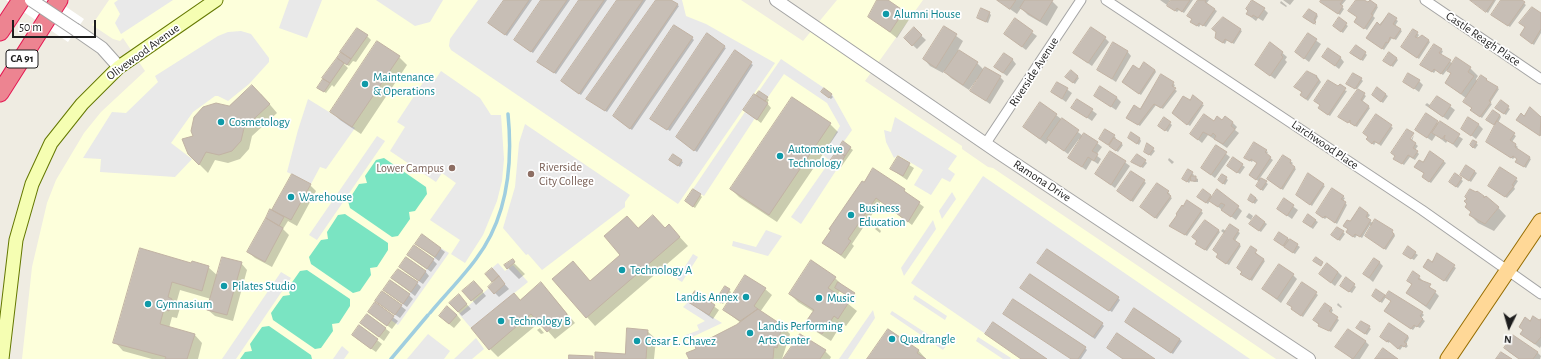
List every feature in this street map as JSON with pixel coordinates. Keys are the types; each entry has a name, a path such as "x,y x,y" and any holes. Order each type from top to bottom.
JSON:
{"highway":[{"path":"0,32 21,0"},
{"name":"CA 91","path":"0,93 59,0"}],"main road":[{"name":"Olivewood Avenue","path":"2,359 16,240 32,184 51,143 82,104 119,67 216,0"},
{"path":"1448,359 1541,221"}],"street":[{"path":"31,0 102,48 119,67"},
{"name":"Ramona Drive","path":"776,0 986,143 1309,359"},
{"name":"Riverside Avenue","path":"986,143 1081,0"},
{"name":"Larchwood Place","path":"1106,0 1422,210 1541,294"},
{"name":"Castle Reagh Place","path":"1425,0 1541,78"}],"shaded area":[{"name":"Riverside City College","path":"109,0 741,0 803,41 837,0 923,0 865,81 962,146 962,149 988,167 993,168 1276,359 22,359 32,267 47,203 56,180 84,133 101,112 145,71 123,38 120,41 113,39 92,25"},
{"path":"118,0 173,0 121,34 115,23 120,14 114,3"},
{"path":"289,0 322,0 307,38 279,28"},
{"path":"376,0 443,0 430,22 415,26"},
{"path":"478,0 682,0 686,16 706,24 775,63 678,204 451,50 449,46 450,39"},
{"path":"241,31 251,34 269,58 269,62 249,84 228,101 215,96 193,112 171,143 192,159 175,177 100,172 101,159 83,158 112,112 126,113 158,82 155,76 218,36 228,32"},
{"path":"781,59 824,88 821,92 829,98 832,94 852,130 831,160 839,166 801,224 791,217 830,161 823,155 840,126 827,103 784,74 768,97 759,91"},
{"path":"441,71 480,98 491,115 501,115 504,159 502,181 497,201 483,235 465,263 451,254 460,240 430,220 456,183 442,173 436,182 390,151 405,127 397,122 428,75 435,80"},
{"path":"308,99 355,128 326,169 320,167 311,184 287,172"},
{"path":"745,112 755,118 704,196 693,189"},
{"path":"895,117 957,156 948,169 955,174 950,182 942,178 931,195 914,185 923,170 898,155 894,158 886,142 884,130 891,132"},
{"path":"525,124 630,195 625,202 625,207 542,270 528,254 526,255 503,228 515,187 519,143"},
{"path":"377,136 385,141 317,240 309,235"},
{"path":"983,176 1250,359 1022,359 911,283"},
{"path":"952,192 956,199 942,219 939,211"},
{"path":"933,220 936,229 904,276 901,268"},
{"path":"766,230 782,236 768,256 732,246 733,241 756,247"},
{"path":"441,248 449,253 398,325 391,320"},
{"path":"693,254 698,257 682,282 677,279"},
{"path":"498,263 505,271 513,265 528,282 471,328 459,314 489,288 494,293 505,284 492,268"},
{"path":"281,272 291,278 236,359 222,359"},
{"path":"915,295 947,316 945,320 913,299"},
{"path":"688,302 722,323 688,339 686,335 699,330 697,325 705,321 683,307"},
{"path":"873,310 875,318 848,359 839,359"},
{"path":"892,311 946,346 943,350 890,314"},
{"path":"428,334 450,351 444,359 407,359"},
{"path":"978,337 1011,358 1003,359 976,341"},
{"path":"476,338 484,349 472,359 454,359"},
{"path":"342,346 349,352 344,359 333,359"}],"green space":[{"path":"384,158 426,187 427,194 415,211 409,212 410,219 398,236 392,237 350,208 348,201 359,184 367,183 365,176 376,160"},
{"path":"345,214 388,243 388,250 377,267 370,268 371,275 360,291 353,293 311,264 309,257 321,240 328,239 327,232 338,215"},
{"path":"307,270 350,299 350,306 339,323 332,324 333,331 321,348 315,349 273,320 271,313 283,296 290,295 288,288 300,271"},
{"path":"269,326 311,355 312,359 240,359 245,352 252,351 250,344 262,327"}],"pier":[{"path":"6,0 56,0 84,19 68,42"}],"building":[{"path":"504,0 529,0 505,35 488,23"},
{"path":"541,0 567,0 531,52 514,40"},
{"path":"579,0 604,0 554,73 537,62"},
{"path":"617,0 643,0 579,94 561,81"},
{"path":"656,0 671,0 678,4 605,111 586,99"},
{"name":"Alumni House","path":"877,0 888,0 904,11 890,32 868,17"},
{"path":"997,0 1016,0 1010,9"},
{"path":"1025,0 1053,0 1040,21 1020,8"},
{"path":"1171,0 1190,0 1182,12 1177,8 1175,11 1167,6"},
{"path":"1198,0 1206,0 1205,2 1215,9 1203,26 1199,23 1197,26 1190,22 1192,19 1187,16"},
{"path":"1252,0 1265,8 1258,18 1253,15 1252,17 1246,14 1248,11 1246,9"},
{"path":"1321,0 1343,0 1340,4 1343,6 1338,14 1320,2"},
{"path":"1356,0 1364,0 1368,2 1370,0 1377,5 1371,14 1373,15 1364,29 1354,22 1357,17 1348,11"},
{"path":"1470,0 1494,0 1486,12"},
{"path":"1501,0 1522,0 1525,2 1508,26 1491,15"},
{"path":"1532,7 1541,13 1541,29 1532,44 1520,35 1525,27 1519,23"},
{"path":"981,8 990,12 986,22 977,18"},
{"path":"1309,9 1317,14 1314,20 1316,22 1314,24 1303,17"},
{"path":"1389,13 1397,18 1393,24 1401,29 1394,39 1390,37 1388,43 1386,42 1382,49 1366,38 1377,22 1380,25"},
{"path":"1223,17 1241,29 1232,43 1225,39 1223,43 1215,38 1216,32 1212,29"},
{"path":"1339,17 1347,23 1341,32 1333,26"},
{"path":"1015,18 1033,31 1022,47 1004,34"},
{"path":"674,25 693,37 630,129 613,116"},
{"path":"944,26 957,34 936,68 923,59"},
{"path":"914,27 922,35 912,46 904,38"},
{"path":"1091,27 1106,37 1088,63 1073,53"},
{"path":"357,28 368,35 351,59 340,52"},
{"path":"1413,29 1418,32 1415,37 1418,38 1422,35 1429,40 1417,58 1401,47"},
{"path":"707,33 725,46 667,130 650,119"},
{"path":"1308,33 1317,39 1304,59 1295,52"},
{"name":"Maintenance & Operations","path":"377,41 400,56 352,127 330,112"},
{"path":"1113,42 1128,51 1112,79 1097,70"},
{"path":"1270,42 1283,52 1281,55 1283,57 1270,76 1255,65"},
{"path":"1434,44 1442,49 1439,53 1451,60 1441,74 1434,69 1432,72 1420,65"},
{"path":"1356,45 1366,52 1361,60 1350,53"},
{"path":"1328,48 1341,57 1335,66 1322,57"},
{"path":"735,50 752,62 694,151 676,137"},
{"path":"959,50 978,62 963,85 944,72"},
{"path":"341,52 351,59 347,65 337,58"},
{"path":"1389,52 1397,58 1391,66 1383,61"},
{"path":"1004,53 1013,59 1003,73 994,67"},
{"path":"1456,57 1471,67 1468,72 1474,76 1461,94 1445,83 1451,73 1447,71"},
{"path":"337,58 344,63 330,83 322,78"},
{"path":"1144,62 1155,70 1139,94 1122,82 1133,65 1139,69"},
{"path":"985,67 1001,76 986,101 970,91"},
{"path":"1071,70 1078,76 1073,83 1065,77"},
{"path":"1307,71 1317,76 1316,77 1319,80 1306,99 1300,95 1302,92 1294,87"},
{"path":"1353,73 1362,78 1355,89 1346,84"},
{"path":"1408,73 1420,80 1414,89 1403,82"},
{"path":"1161,74 1174,82 1172,86 1176,88 1161,108 1154,104 1138,125 1126,118 1134,105 1140,109"},
{"path":"1481,75 1487,79 1486,80 1498,87 1489,101 1491,102 1480,117 1470,110 1472,108 1463,102"},
{"path":"323,79 330,83 324,92 317,88"},
{"path":"1328,80 1338,86 1340,84 1346,88 1328,115 1318,108 1320,105 1314,101"},
{"path":"1057,82 1068,88 1062,99 1051,92"},
{"name":"Cosmetology","path":"252,85 270,104 244,128 241,141 232,151 219,155 206,152 199,165 188,154 182,139 193,136 191,131 194,117 203,107 216,103 229,106"},
{"path":"1100,86 1117,97 1111,107 1094,96"},
{"path":"1377,87 1386,94 1381,102 1372,95"},
{"path":"824,88 832,94 829,98 821,92"},
{"path":"1358,89 1365,93 1361,100 1369,106 1355,126 1350,123 1350,120 1348,123 1338,117"},
{"path":"759,91 768,97 765,101 756,95"},
{"path":"754,94 768,103 757,120 743,110"},
{"path":"1193,95 1203,103 1187,125 1172,113 1183,96 1190,100"},
{"path":"1437,96 1451,105 1443,117 1429,107"},
{"name":"Automotive Technology","path":"792,97 831,123 769,215 730,189"},
{"path":"1077,99 1093,109 1087,118 1071,108"},
{"path":"1501,100 1509,106 1504,114 1495,108"},
{"path":"1040,102 1057,114 1040,139 1023,127"},
{"path":"1530,107 1541,117 1540,136 1516,120 1521,113 1524,116"},
{"path":"1493,110 1500,115 1494,125 1486,120"},
{"path":"1426,113 1438,121 1427,138 1415,130"},
{"path":"1204,114 1214,121 1217,116 1222,120 1225,116 1233,122 1231,126 1235,129 1223,144 1214,139 1216,136 1213,133 1211,136 1203,132 1198,140 1190,134"},
{"path":"1376,114 1392,125 1379,144 1374,141 1372,144 1366,139 1368,137 1363,133"},
{"path":"1164,117 1171,122 1165,131 1158,126"},
{"path":"1468,117 1479,124 1471,136 1461,129"},
{"path":"1062,118 1079,130 1064,151 1047,139"},
{"path":"1440,121 1460,134 1453,144 1444,139 1445,135 1442,139 1432,133"},
{"path":"1497,121 1515,133 1510,140 1516,144 1515,147 1530,157 1524,167 1515,162 1517,159 1513,156 1511,158 1486,142"},
{"path":"1105,129 1115,135 1108,145 1099,139"},
{"path":"1407,129 1414,133 1410,139 1416,143 1413,148 1418,151 1413,158 1408,155 1402,164 1393,159 1395,156 1391,153"},
{"path":"1131,132 1140,138 1137,144 1128,138"},
{"path":"1084,133 1098,142 1092,151 1098,154 1094,161 1088,157 1082,167 1068,158"},
{"path":"1114,138 1122,143 1116,151 1109,146"},
{"path":"1473,140 1477,142 1473,148 1470,145"},
{"path":"843,141 851,147 845,156 837,151"},
{"path":"1254,142 1267,150 1265,152 1271,157 1256,180 1249,175 1257,163 1251,159 1250,161 1244,158"},
{"path":"1147,143 1154,148 1149,155 1144,152"},
{"path":"1216,145 1227,152 1211,175 1201,168"},
{"path":"837,151 845,156 839,166 830,161"},
{"path":"1110,151 1126,161 1111,185 1095,174"},
{"path":"1430,151 1444,161 1429,182 1422,177 1424,173 1414,167 1419,160 1423,162"},
{"path":"673,154 682,160 678,166 669,160"},
{"path":"1137,154 1146,160 1141,167 1131,162"},
{"path":"1283,155 1291,160 1290,163 1295,167 1281,189 1267,179"},
{"path":"898,156 910,163 903,176 890,169"},
{"path":"1233,157 1243,164 1237,173 1227,166"},
{"path":"1466,165 1475,171 1469,181 1460,175"},
{"path":"1500,167 1517,178 1512,185 1514,186 1505,197 1488,186"},
{"name":"Business Education","path":"873,168 905,189 904,191 920,202 908,222 876,198 848,239 851,241 841,255 822,243 831,230 829,229 862,181 864,182"},
{"path":"1188,169 1193,172 1187,182 1182,179"},
{"path":"1131,171 1145,180 1131,201 1117,191"},
{"path":"1308,173 1324,184 1310,205 1296,195"},
{"path":"1455,173 1462,178 1456,187 1449,182"},
{"name":"Warehouse","path":"292,174 311,184 291,220 272,210"},
{"path":"1222,174 1227,177 1223,184 1218,180"},
{"path":"1191,176 1196,176 1196,181 1191,181"},
{"path":"1261,178 1267,181 1261,190 1256,186"},
{"path":"1157,183 1169,191 1167,193 1171,196 1155,218 1140,207"},
{"path":"1332,188 1344,196 1341,199 1346,202 1335,223 1325,216 1323,218 1316,213"},
{"path":"693,189 701,194 693,207 685,201"},
{"path":"1203,189 1211,195 1206,203 1197,197"},
{"path":"1217,189 1239,206 1231,217 1221,210 1225,205 1221,203 1218,207 1209,201"},
{"path":"1470,189 1476,192 1477,191 1484,196 1484,198 1486,196 1499,207 1485,224 1469,215 1471,212 1465,207 1467,204 1464,201 1467,199 1465,197"},
{"path":"1251,194 1256,198 1253,203 1248,200"},
{"path":"1284,198 1294,205 1287,216 1277,209"},
{"path":"1187,200 1202,210 1185,235 1169,226 1182,205 1183,206"},
{"path":"1360,207 1368,213 1366,217 1371,220 1360,237 1355,234 1353,237 1346,232 1348,229 1343,226 1347,220 1350,221"},
{"path":"270,209 284,217 279,226 266,218"},
{"path":"1308,214 1316,220 1311,227 1303,222"},
{"name":"Technology A","path":"653,215 665,228 669,224 680,237 586,318 552,279 573,261 590,281 620,255 604,236 627,216 638,228"},
{"path":"1256,215 1265,222 1259,231 1249,224"},
{"name":"Warehouse","path":"266,218 283,228 265,262 247,252"},
{"path":"1375,219 1393,230 1392,232 1394,234 1384,249 1365,236"},
{"path":"1205,220 1219,230 1205,250 1195,244 1197,241 1192,237"},
{"path":"1230,224 1239,230 1233,239 1240,244 1226,264 1216,257 1218,254 1213,250"},
{"path":"1337,227 1344,231 1338,240 1331,235"},
{"path":"1279,232 1288,238 1283,246 1274,240"},
{"path":"422,234 441,248 435,257 415,244"},
{"path":"1290,239 1298,244 1293,253 1284,247"},
{"path":"414,245 434,259 427,269 407,255"},
{"path":"1251,246 1257,250 1255,253 1264,259 1250,280 1240,274 1242,272 1237,268"},
{"path":"1408,246 1416,252 1411,259 1403,254"},
{"name":"Gymnasium","path":"140,248 191,263 192,261 209,266 202,291 172,282 168,297 172,299 169,311 164,309 160,324 195,334 187,359 165,359 166,357 113,343"},
{"path":"1047,249 1119,297 1109,311 1037,263"},
{"path":"1437,253 1455,265 1444,281 1423,267 1428,259 1432,262"},
{"name":"Pilates Studio","path":"222,257 242,262 227,315 207,310"},
{"path":"406,257 426,271 419,281 399,267"},
{"path":"1316,257 1323,262 1321,266 1313,261"},
{"path":"1374,258 1380,262 1369,278 1363,274"},
{"path":"513,259 515,262 507,269 504,265"},
{"name":"Music","path":"811,260 836,277 828,288 849,302 838,319 834,316 822,334 805,323 814,310 789,294"},
{"path":"1327,263 1338,272 1331,283 1319,274"},
{"path":"1279,264 1294,274 1277,299 1262,289"},
{"path":"492,268 499,276 492,282 485,274"},
{"path":"398,269 418,282 411,292 391,278"},
{"path":"1413,271 1420,276 1418,279 1431,284 1429,287 1436,291 1426,306 1406,293 1412,284 1407,281"},
{"path":"1030,274 1103,323 1093,337 1020,288"},
{"name":"Landis Annex","path":"745,275 766,288 754,306 758,309 740,321 723,310"},
{"path":"499,276 505,284 494,294 488,287"},
{"path":"1346,277 1355,284 1349,292 1340,286"},
{"path":"390,280 410,294 403,304 383,290"},
{"path":"474,281 483,291 471,301 462,291"},
{"name":"Technology B","path":"541,282 567,314 547,332 531,314 489,350 471,328 514,293 520,300"},
{"path":"838,282 855,293 851,298 835,288"},
{"path":"1302,282 1317,292 1301,316 1287,304"},
{"path":"725,286 730,289 721,303 716,300"},
{"path":"1376,289 1385,295 1380,302 1372,296"},
{"path":"382,291 402,305 395,315 375,301"},
{"path":"695,291 715,305 709,315 688,302"},
{"path":"1389,291 1423,312 1420,316 1423,319 1417,327 1414,325 1411,329 1384,311 1391,301 1385,297"},
{"path":"459,294 467,304 458,312 449,303"},
{"path":"1013,299 1086,347 1078,359 1071,359 1003,314"},
{"path":"375,302 394,316 387,326 368,312"},
{"path":"1325,303 1332,308 1329,311 1338,317 1329,331 1318,326 1319,324 1313,320"},
{"path":"447,306 457,315 449,324 439,316"},
{"path":"1134,308 1180,339 1171,353 1125,322"},
{"name":"Landis Performing Arts Center","path":"758,309 782,325 777,348 774,347 773,359 689,359 686,353 696,349 695,346 736,325"},
{"path":"367,314 386,328 379,337 360,323"},
{"path":"1533,316 1539,320 1541,319 1541,337 1535,344 1520,334 1523,330 1519,327 1525,317 1530,321"},
{"path":"1361,321 1370,326 1365,334 1356,328"},
{"path":"993,322 1047,359 1021,359 985,334"},
{"path":"1389,323 1408,336 1404,342 1407,344 1404,347 1401,345 1398,349 1388,340 1387,342 1380,337"},
{"path":"359,325 378,339 371,349 352,335"},
{"name":"Cesar E. Chavez","path":"627,328 648,330 646,359 595,359 595,352 625,354"},
{"name":"Quadrangle","path":"888,329 919,350 917,353 926,359 867,359"},
{"path":"1348,329 1366,341 1353,359 1335,347"},
{"path":"1117,333 1155,359 1123,359 1107,348"},
{"path":"800,334 826,350 820,359 783,359"},
{"path":"1513,335 1538,352 1533,359 1519,359 1504,348"},
{"path":"1383,348 1398,359 1375,359"},
{"path":"1501,352 1512,359 1496,359"},
{"path":"569,355 593,356 593,359 569,359"}],"waterway":[{"path":"430,313 476,259 487,243 495,226 502,208 509,171 510,152 508,114"},
{"path":"391,359 428,315"}],"place":[{"name":"Alumni House","path":"886,14"},
{"name":"Maintenance & Operations","path":"365,84"},
{"name":"Cosmetology","path":"221,122"},
{"name":"Automotive Technology","path":"780,156"},
{"name":"Lower Campus","path":"452,168"},
{"name":"Riverside City College","path":"531,174"},
{"name":"Warehouse","path":"291,197"},
{"name":"Business Education","path":"851,215"},
{"name":"Technology A","path":"622,270"},
{"name":"Pilates Studio","path":"224,286"},
{"name":"Landis Annex","path":"746,297"},
{"name":"Music","path":"819,298"},
{"name":"Gymnasium","path":"148,304"},
{"name":"Technology B","path":"501,321"},
{"name":"Landis Performing Arts Center","path":"750,333"},
{"name":"Quadrangle","path":"892,339"},
{"name":"Cesar E. Chavez","path":"637,341"}]}
